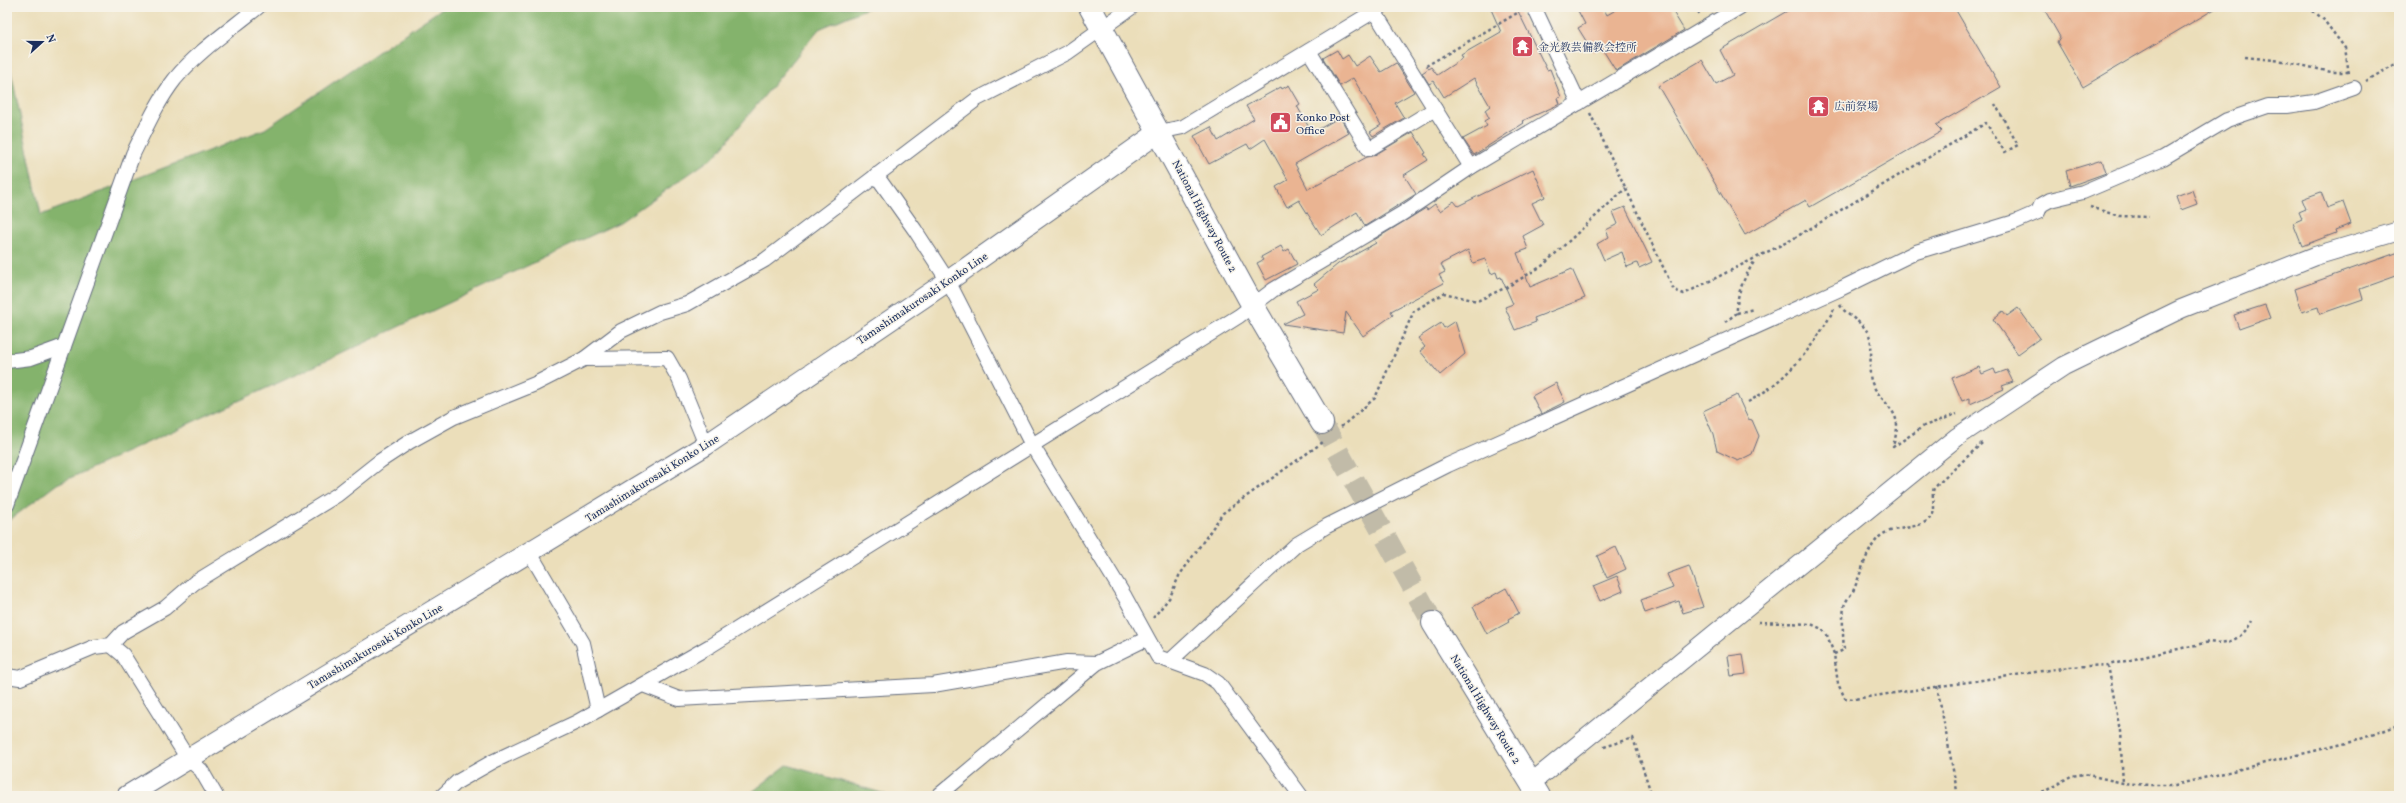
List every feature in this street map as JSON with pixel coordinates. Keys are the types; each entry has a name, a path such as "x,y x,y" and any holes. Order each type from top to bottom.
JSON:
{"highway":[{"name":"National Highway Route 2","path":"1090,7 1252,304 1330,430"},
{"name":"National Highway Route 2","path":"1433,623 1535,790"}],"main road":[{"name":"Tamashimakurosaki Konko Line","path":"127,796 706,445 948,281 1159,132"}],"street":[{"path":"7,505 133,154 156,107 175,79 208,47 258,7"},
{"path":"7,676 20,678 94,647 111,645 123,632 165,608 194,583 337,495 380,461 410,442 454,417 535,384 584,359 621,331 660,312 687,304 765,260 976,99 1067,53 1102,30 1132,7"},
{"path":"442,796 457,782 598,710 710,646 1239,316 1252,304 1403,213 1471,167 1740,7"},
{"path":"1159,132 1183,128 1378,9 1435,109 1471,167"},
{"path":"1528,9 1581,102"},
{"path":"1309,51 1369,149 1435,109"},
{"path":"1170,662 1297,544 1326,526 1448,466 1840,289 1916,252 2015,222 2038,212 2042,205 2050,200 2083,192 2156,161 2227,120 2268,106 2287,106 2314,102 2354,88"},
{"path":"876,175 915,230 948,281 1032,445 1124,597 1158,657 1205,674 1218,683 1301,796"},
{"path":"1535,790 1826,542 1958,437 2064,366 2181,309 2315,256 2399,231"},
{"path":"7,361 31,358 64,346"},
{"path":"584,359 667,358 679,379 706,445"},
{"path":"530,553 583,643 598,710"},
{"path":"938,796 1097,663 1144,634"},
{"path":"111,645 123,655 188,759 200,770 216,796"},
{"path":"643,685 679,699 933,685 1067,662 1097,663"}],"path":[{"path":"2308,7 2324,19 2345,48 2348,72 2354,88 2399,62"},
{"path":"1414,73 1528,9"},
{"path":"2245,58 2283,61 2331,72 2348,72"},
{"path":"1581,102 1626,188 1674,290 1684,294 1791,240 1986,123 2005,152 2018,145 1995,104"},
{"path":"1144,634 1170,597 1179,576 1223,513 1330,430 1375,398 1414,311 1444,293 1477,301 1507,287 1542,266 1626,188"},
{"path":"2088,206 2119,216 2149,217"},
{"path":"1724,324 1737,313 1736,302 1740,288 1756,259"},
{"path":"1748,402 1769,390 1803,357 1821,333 1838,301 1842,308 1862,324 1870,337 1872,357 1870,376 1880,397 1894,415 1897,426 1893,447 1924,426 1962,413"},
{"path":"1834,654 1844,650 1844,605 1855,588 1863,562 1883,533 1916,525 1932,515 1934,506 1931,495 1934,488 1984,441 1989,432 1986,418"},
{"path":"1752,626 1758,622 1766,621 1811,624 1822,628 1827,635 1834,654 1838,684 1845,698 1854,699 2069,667 2108,666 2209,642 2220,644 2232,641 2245,634 2252,621"},
{"path":"2108,666 2120,731 2123,783"},
{"path":"1937,686 1958,796"},
{"path":"2037,796 2071,776 2084,774 2123,783 2149,786 2175,785 2355,741 2399,725"},
{"path":"2396,726 2399,739"},
{"path":"1599,749 1633,738 1652,796"},
{"path":"2394,796 2399,777"}],"green space":[{"path":"444,7 870,7 819,29 715,156 620,222 339,355 57,484 7,522 7,53 41,215 265,129"},
{"path":"787,765 885,794 885,796 747,796"}],"building":[{"path":"1490,7 1516,7 1547,70 1550,69 1561,97 1558,98 1560,104 1522,121 1524,123 1474,155 1463,139 1487,126 1484,121 1489,118 1485,110 1490,106 1474,78 1444,97 1434,81 1429,84 1422,73 1431,67 1437,75 1463,58 1461,55 1501,32"},
{"path":"1576,7 1603,7 1607,15 1621,7 1670,7 1684,30 1616,71 1601,47 1593,52 1578,28 1585,24"},
{"name":"広前祭場","path":"1794,7 1954,7 2001,87 1936,125 1942,131 1810,207 1806,200 1745,235 1658,86 1702,60 1716,84 1733,75 1720,50"},
{"path":"2043,7 2218,7 2083,87 2057,42 2060,37"},
{"path":"1337,50 1342,59 1348,55 1355,66 1370,56 1381,72 1396,63 1414,92 1395,103 1404,118 1373,136 1370,132 1381,125 1353,78 1340,86 1323,58"},
{"path":"1289,85 1300,104 1297,106 1312,133 1340,117 1349,133 1295,164 1308,189 1367,157 1373,156 1413,132 1426,153 1424,154 1428,160 1404,175 1416,194 1365,226 1357,212 1321,235 1299,200 1287,207 1276,187 1288,180 1265,139 1250,149 1247,144 1209,164 1194,136 1211,127 1218,141 1254,119 1246,106 1281,87 1282,89"},
{"path":"2102,160 2106,173 2070,186 2066,171"},
{"path":"1533,169 1545,197 1532,203 1543,225 1523,236 1528,249 1517,253 1530,287 1572,269 1585,298 1534,318 1536,322 1515,330 1505,307 1513,304 1501,277 1498,278 1496,272 1491,274 1485,259 1473,263 1468,250 1441,264 1445,272 1439,275 1444,283 1391,311 1393,315 1363,336 1346,312 1343,333 1283,324 1303,314 1296,301 1319,289 1314,284 1338,264 1376,243 1374,240 1426,208 1427,210 1435,204 1440,211 1454,201 1458,206"},
{"path":"2192,190 2197,204 2181,210 2176,196"},
{"path":"2321,192 2327,208 2343,202 2351,224 2335,230 2336,233 2302,246 2293,223 2302,219 2299,212 2306,209 2302,199"},
{"path":"1625,207 1652,262 1639,268 1637,263 1627,267 1622,252 1604,260 1597,244 1609,237 1606,230 1618,224 1613,212"},
{"path":"1281,246 1284,252 1289,249 1297,264 1266,280 1257,263 1263,260 1261,257"},
{"path":"2399,252 2399,275 2360,289 2363,299 2320,314 2318,307 2302,312 2295,289"},
{"path":"2265,305 2270,318 2239,329 2234,315"},
{"path":"2018,308 2040,338 2018,354 1993,319 2003,311 2007,316"},
{"path":"1455,321 1465,354 1440,375 1420,351 1425,347 1418,338 1441,323 1444,328"},
{"path":"1979,367 1982,374 1994,369 1996,374 2007,370 2013,382 2002,386 2004,389 1970,404 1970,398 1962,401 1952,378"},
{"path":"1556,383 1565,402 1541,414 1532,396"},
{"path":"1737,395 1748,419 1752,420 1759,436 1752,454 1738,461 1717,451 1713,434 1703,411"},
{"path":"1616,547 1626,569 1607,578 1597,556"},
{"path":"1689,566 1703,607 1683,613 1679,601 1645,613 1641,600 1673,588 1667,574"},
{"path":"1617,576 1623,591 1600,601 1593,586"},
{"path":"1506,588 1519,613 1508,619 1509,622 1487,634 1473,607"},
{"path":"1743,654 1746,674 1731,676 1728,656"}],"tunnel":[{"path":"1322,423 1433,623"}],"place":[{"name":"金光教芸備教会控所","path":"1522,47"},
{"name":"広前祭場","path":"1819,106"},
{"name":"Konko Post Office","path":"1281,123"}]}
